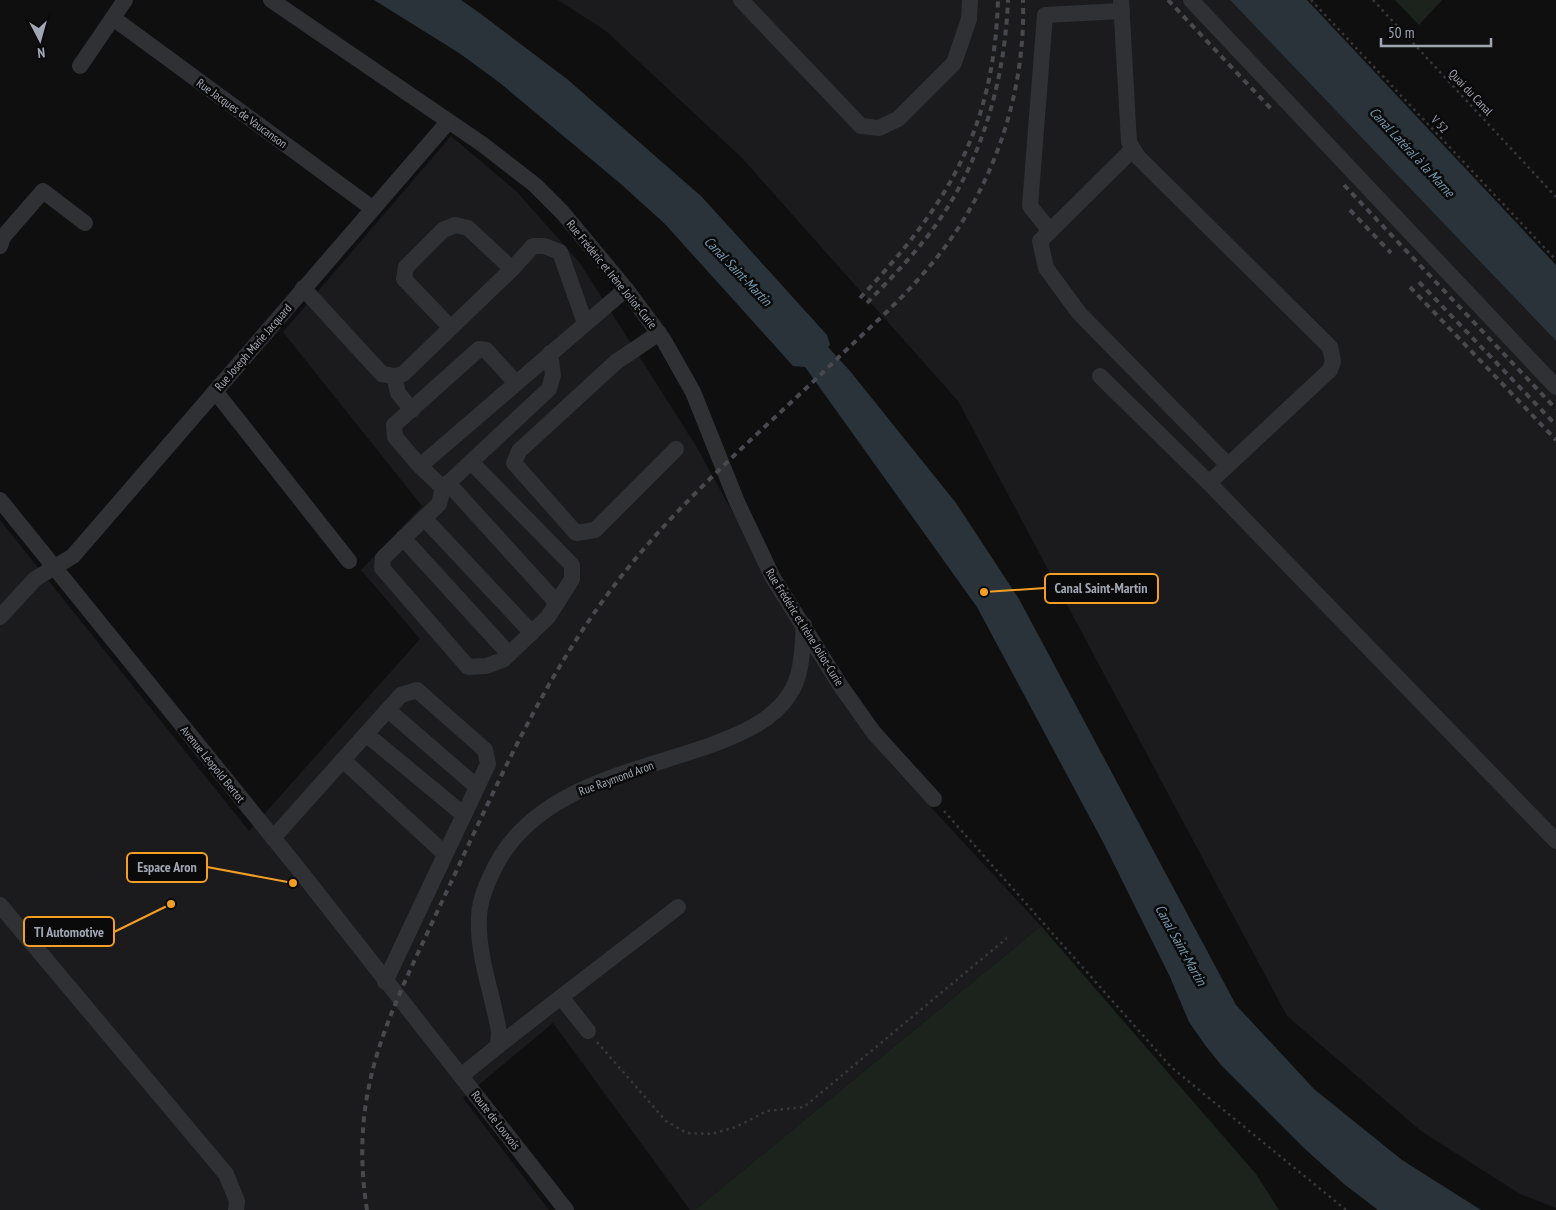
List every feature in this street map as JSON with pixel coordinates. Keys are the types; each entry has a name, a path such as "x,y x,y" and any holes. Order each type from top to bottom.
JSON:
{"street":[{"path":"80,66 125,0"},
{"name":"Rue Frédéric et Irène Joliot-Curie","path":"271,0 482,144 536,185 562,212 626,288 659,332 694,392 755,544 773,578 840,685 874,733 934,799"},
{"path":"741,0 861,126 878,128 898,119 954,63 969,19 970,0"},
{"path":"1191,0 1556,387"},
{"path":"1050,231 1030,206 1045,15 1121,5 1129,142 1138,157 1330,347 1333,361 1330,370 1209,483"},
{"name":"Rue Jacques de Vaucanson","path":"113,18 372,208"},
{"name":"Rue Joseph Marie Jacquard","path":"0,617 35,579 73,556 448,122"},
{"path":"1134,149 1040,241 1046,268 1079,313 1228,464"},
{"path":"0,246 3,237 43,191 85,223"},
{"path":"451,328 404,280 406,268 442,230 455,225 468,228 512,269"},
{"path":"303,288 382,374 394,376 403,374 512,269 533,246 544,246 560,252 585,323"},
{"path":"420,466 626,288"},
{"path":"659,332 616,362 519,451 514,463 576,533 595,530 676,449"},
{"path":"516,383 486,350 479,349 394,426 395,437 420,466 446,486 557,603"},
{"path":"471,462 572,565 572,579 548,617 504,660 486,666 468,667 382,568 383,558 439,504 446,486 471,462 548,389 553,375 550,353"},
{"path":"394,376 398,393 412,410"},
{"path":"1100,376 1209,483 1556,841"},
{"path":"215,391 349,561"},
{"name":"Avenue Léopold Bertot","path":"0,500 273,838 385,982 425,1030"},
{"path":"424,518 532,633"},
{"path":"403,538 509,654"},
{"name":"Rue Raymond Aron","path":"498,1046 499,1032 481,939 479,918 486,886 511,841 547,809 586,787 729,738 764,720 789,695 796,682 800,669 804,625"},
{"path":"273,838 401,695 417,690 484,750 488,764 385,982"},
{"path":"388,710 477,788"},
{"path":"366,734 464,815"},
{"path":"343,760 445,854"},
{"path":"0,905 226,1174 237,1201 236,1210"},
{"path":"461,1076 678,906"},
{"path":"561,997 588,1031"},
{"name":"Route de Louvois","path":"425,1030 566,1210"}],"path":[{"name":"V 52","path":"1311,0 1556,260"},
{"name":"Quai du Canal","path":"1373,0 1556,197"},
{"path":"934,799 1171,1067 1346,1210"},
{"path":"588,1031 666,1121 687,1134 712,1134 736,1127 767,1111 804,1107 1007,938"}],"shaded area":[{"path":"558,0 1230,0 1556,341 1556,1208 1520,1194 1421,1131 1287,1016 958,401 742,158 606,31"},
{"path":"1395,0 1442,0 1419,25"},
{"path":"451,136 517,192 580,263 696,446 797,629 889,762 1041,926 695,1210 690,1210 553,1023 463,1098 549,1210 0,1210 0,520 249,831 420,639 361,570 422,506 283,332"},
{"path":"1041,926 1256,1174 1279,1210 695,1210"}],"water":[{"path":"374,0 461,0 567,79 702,197 827,335 830,345 828,347 850,371 956,503 1019,599 1236,1005 1314,1089 1402,1160 1481,1210 1378,1210 1344,1184 1305,1149 1221,1065 1189,1022 1170,977 1104,844 977,607 805,367 793,366 665,224 622,185 500,83 459,53"},
{"name":"Canal Latéral à la Marne","path":"1230,0 1307,0 1556,265 1556,341"}],"railway":[{"path":"860,298 918,231 941,198 960,163 976,127 987,88 994,46 998,0"},
{"path":"867,303 907,260 944,213 971,164 990,111 997,84 1006,28 1008,0"},
{"path":"367,1210 363,1167 363,1127 368,1090 377,1054 389,1020 420,948 500,779 544,693 568,652 595,612 624,573 674,515 893,306 946,246 984,182 999,147 1018,75 1023,0"},
{"path":"1168,0 1274,112"},
{"path":"1344,185 1556,409"},
{"path":"1350,210 1391,253"},
{"path":"1419,282 1556,425"},
{"path":"1410,287 1556,440"}],"place":[{"name":"Canal Saint-Martin","path":"984,592"},
{"name":"Espace Aron","path":"293,883"},
{"name":"TI Automotive","path":"171,904"}]}
